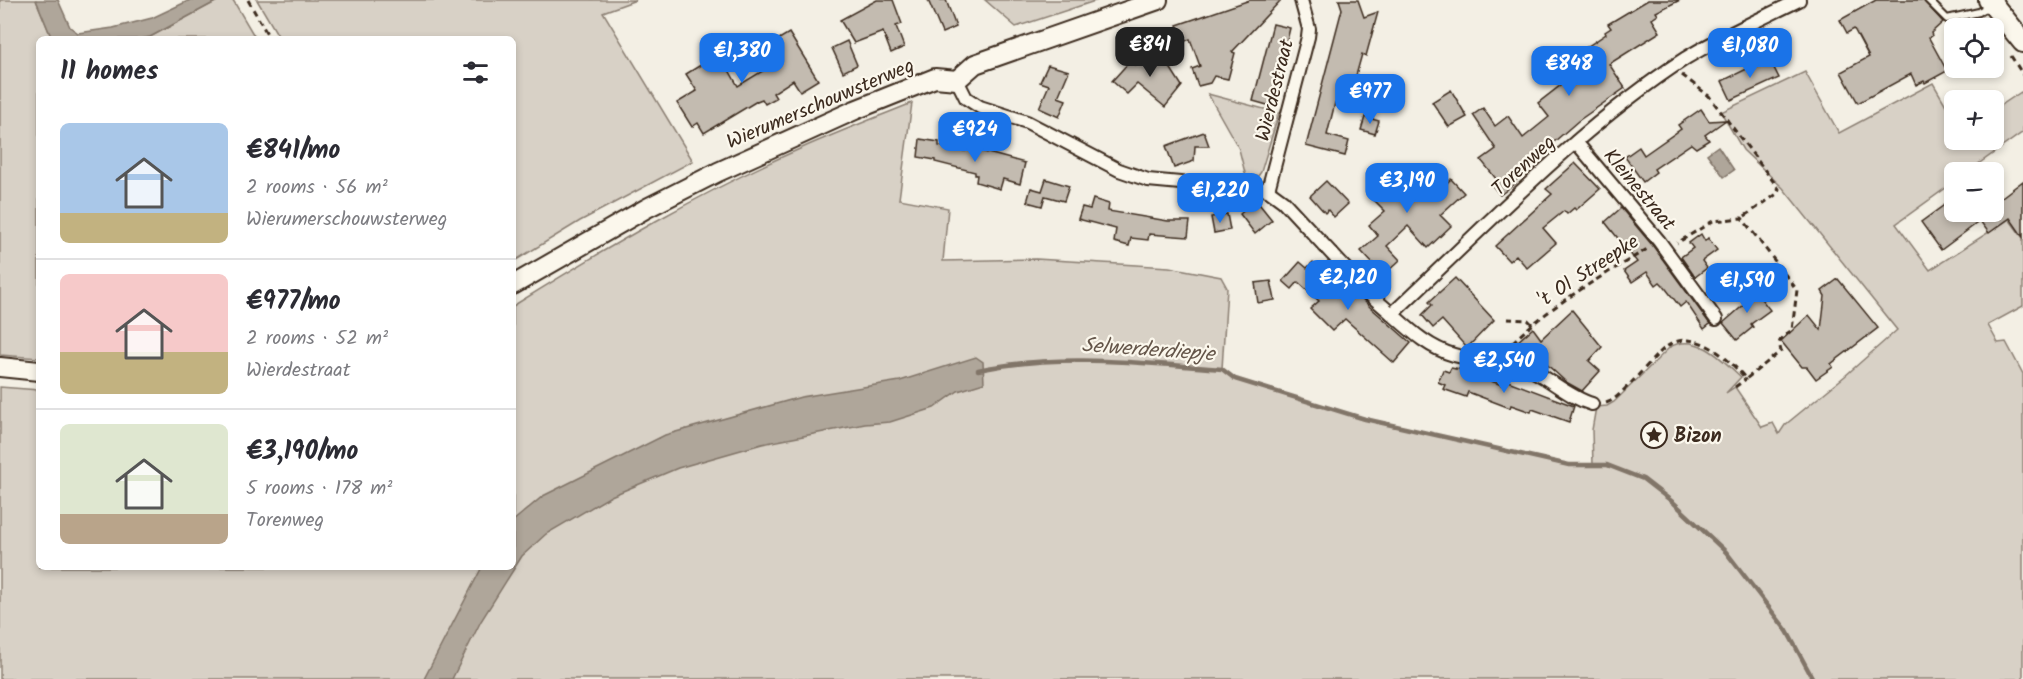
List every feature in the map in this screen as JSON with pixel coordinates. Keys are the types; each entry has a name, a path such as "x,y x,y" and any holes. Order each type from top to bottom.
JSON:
{"main road":[{"path":"1991,2 2023,42"}],"street":[{"path":"1158,0 975,64 957,80 966,98 980,106 1027,122 1119,170 1149,180 1191,184 1230,184 1268,190 1283,201 1369,294 1417,336 1454,355 1496,360 1534,371 1577,398 1592,404"},
{"name":"Wierdestraat","path":"1268,190 1308,37 1309,29 1301,0"},
{"name":"Torenweg","path":"1392,314 1576,142 1675,67 1707,46 1799,0"},
{"name":"Wierumerschouwsterweg","path":"516,283 647,208 718,172 855,110 925,82 939,77 957,80"},
{"name":"Kleinestraat","path":"1576,142 1659,241 1716,319"},
{"path":"0,367 36,371"}],"lane":[{"path":"1928,0 1947,20 1980,12 1991,2"}],"path":[{"path":"248,0 268,36"},
{"path":"2014,65 2023,75"},
{"path":"1675,67 1687,82 1709,96 1779,189 1777,194 1742,218"},
{"name":"'t Ol Streepke","path":"1496,360 1533,324 1582,289 1659,241"},
{"name":"'t Ol Streepke","path":"1507,319 1528,320 1533,324"},
{"path":"1735,387 1746,379"}],"shaded area":[{"path":"0,0 36,0 51,36 36,36 36,358 0,355"},
{"path":"36,0 58,0 70,27 78,33 113,28 152,18 190,0 219,0 152,36 51,36"},
{"path":"219,0 233,0 254,36 152,36"},
{"path":"257,0 636,0 603,12 693,161 580,221 516,260 516,36 278,36"},
{"path":"985,0 1098,0 1016,27"},
{"path":"1805,72 1839,133 1933,83 1944,102 1944,150 1998,150 1981,162 1944,162 1944,189 1896,224 1930,270 2009,219 2023,238 2023,306 1988,325 1998,343 2006,342 2023,374 2023,679 0,679 0,387 36,390 36,570 516,570 516,304 619,242 727,183 816,142 912,103 899,199 948,208 943,261 1036,259 1169,267 1221,277 1227,288 1222,369 1235,379 1365,419 1569,465 1593,465 1592,430 1596,407 1607,406 1614,402 1670,347 1680,343 1690,343 1700,345 1718,356 1741,377 1726,393 1735,387 1762,427 1773,423 1779,434 1785,425 1897,330 1783,188 1743,150 1721,112"},
{"path":"2021,92 2023,95 2023,132 2004,146 2004,103"},
{"path":"1208,94 1279,113 1258,176 1246,177 1239,149"},
{"path":"1718,146 1734,170 1724,177 1707,154"},
{"path":"976,357 983,362 984,383 958,391 934,408 890,422 865,424 762,444 678,468 611,496 546,534 522,556 516,566 516,518 543,496 665,435 801,397 900,381"},
{"path":"480,570 513,570 481,621 452,679 424,679"}],"building":[{"path":"877,0 893,0 902,24 896,26 904,47 891,53 883,32 854,43 840,20"},
{"path":"928,0 946,0 956,27 942,33"},
{"path":"1250,0 1281,0 1232,52 1235,53 1228,79 1214,76 1210,83 1198,86 1192,69 1200,66 1190,39 1183,42 1177,25"},
{"path":"1339,0 1358,0 1364,17 1378,12 1366,56 1362,54 1355,79 1367,82 1360,109 1335,103 1327,135 1349,141 1345,156 1306,146 1342,9"},
{"path":"1648,0 1680,0 1656,12 1658,15 1652,19 1660,32 1609,64 1625,88 1578,121 1547,148 1549,150 1527,165 1529,167 1521,173 1523,175 1515,181 1516,183 1500,195 1491,184 1497,180 1481,160 1496,149 1473,115 1483,108 1495,126 1508,116 1523,138 1549,117 1538,103 1584,67 1575,55 1606,34 1605,32 1611,28 1608,24"},
{"path":"1876,0 1923,0 1943,22 1929,38 1944,66 1944,73 1925,83 1924,81 1916,85 1911,74 1858,103 1841,72 1869,57 1854,29 1847,33 1840,20"},
{"path":"1273,24 1290,28 1271,106 1253,101"},
{"path":"789,33 818,80 800,91 793,80 773,93 776,98 765,104 762,99 757,101 704,133 698,123 692,127 677,103 697,91 686,74 709,60 705,54 716,47 738,86 774,64 764,48"},
{"path":"847,41 857,65 843,72 832,48"},
{"path":"1159,50 1182,86 1165,107 1137,84 1127,94 1112,81 1131,60 1136,65"},
{"path":"1769,58 1779,78 1731,100 1722,81"},
{"path":"1048,65 1069,71 1058,97 1066,100 1059,117 1039,108 1049,85 1040,82"},
{"path":"1451,90 1467,117 1449,127 1432,102"},
{"path":"1701,109 1709,121 1726,120 1705,135 1709,140 1696,148 1691,144 1654,169 1656,172 1643,182 1625,157 1639,147 1644,155 1681,129 1678,125"},
{"path":"1365,117 1379,121 1375,134 1361,130"},
{"path":"1204,132 1209,146 1195,146 1194,161 1174,168 1166,146"},
{"path":"920,139 939,142 939,146 965,151 966,147 1025,163 1020,184 1003,179 1000,189 976,182 975,172 918,157"},
{"path":"1575,163 1600,189 1576,210 1574,208 1567,214 1564,211 1543,228 1556,243 1527,268 1516,255 1509,261 1495,246 1552,194 1546,189"},
{"path":"1400,164 1432,197 1451,179 1464,193 1440,215 1451,226 1428,248 1408,226 1387,246 1400,260 1386,273 1378,264 1375,266 1361,251 1378,236 1369,225 1385,211 1368,194"},
{"path":"1046,179 1069,186 1064,201 1045,196 1042,206 1027,202 1031,188 1042,191"},
{"path":"1326,181 1348,204 1334,217 1328,210 1325,213 1310,196"},
{"path":"2023,181 2023,237 2010,218 1989,233 1981,222 2004,222 2004,195"},
{"path":"1093,199 1109,204 1108,211 1168,221 1190,221 1188,237 1149,234 1148,240 1131,238 1129,246 1114,242 1116,229 1078,219 1082,207 1090,209"},
{"path":"1256,200 1272,220 1255,234 1240,214"},
{"path":"1944,205 1944,222 1979,222 1941,250 1921,222"},
{"path":"1621,208 1653,246 1710,324 1704,329 1686,302 1680,307 1663,285 1660,282 1656,285 1647,272 1632,282 1624,271 1637,262 1605,222"},
{"path":"1227,214 1230,230 1214,233 1211,217"},
{"path":"1701,234 1705,241 1708,238 1717,250 1702,261 1707,268 1695,277 1681,257 1693,248 1689,243"},
{"path":"1300,262 1307,268 1313,262 1326,274 1323,277 1339,295 1349,285 1411,343 1394,363 1345,319 1332,331 1310,309 1319,301 1298,282 1292,289 1283,281"},
{"path":"1455,278 1494,320 1467,348 1442,320 1433,328 1422,315 1432,305 1429,302"},
{"path":"1838,279 1878,328 1831,364 1833,367 1816,379 1807,367 1802,367 1781,341 1809,315 1821,330 1825,296 1822,291"},
{"path":"1271,281 1275,300 1258,303 1255,283"},
{"path":"1751,286 1770,310 1751,324 1753,327 1737,340 1723,323 1747,302 1741,293"},
{"path":"1572,310 1602,347 1589,361 1600,371 1582,391 1566,382 1532,351 1523,358 1518,357 1510,348 1533,328 1541,339"},
{"path":"1451,368 1502,385 1492,375 1574,406 1569,422 1532,409 1531,412 1511,405 1510,408 1468,392 1466,397 1443,389 1445,385 1438,382 1443,370 1449,372"}],"waterway":[{"name":"Selwerderdiepje","path":"978,370 1008,365 1069,361 1130,362 1222,369 1235,379 1365,419 1569,465 1607,465 1643,479 1674,503 1726,552 1787,631 1813,679"}],"place":[{"name":"Bizon","path":"1654,435"}]}
